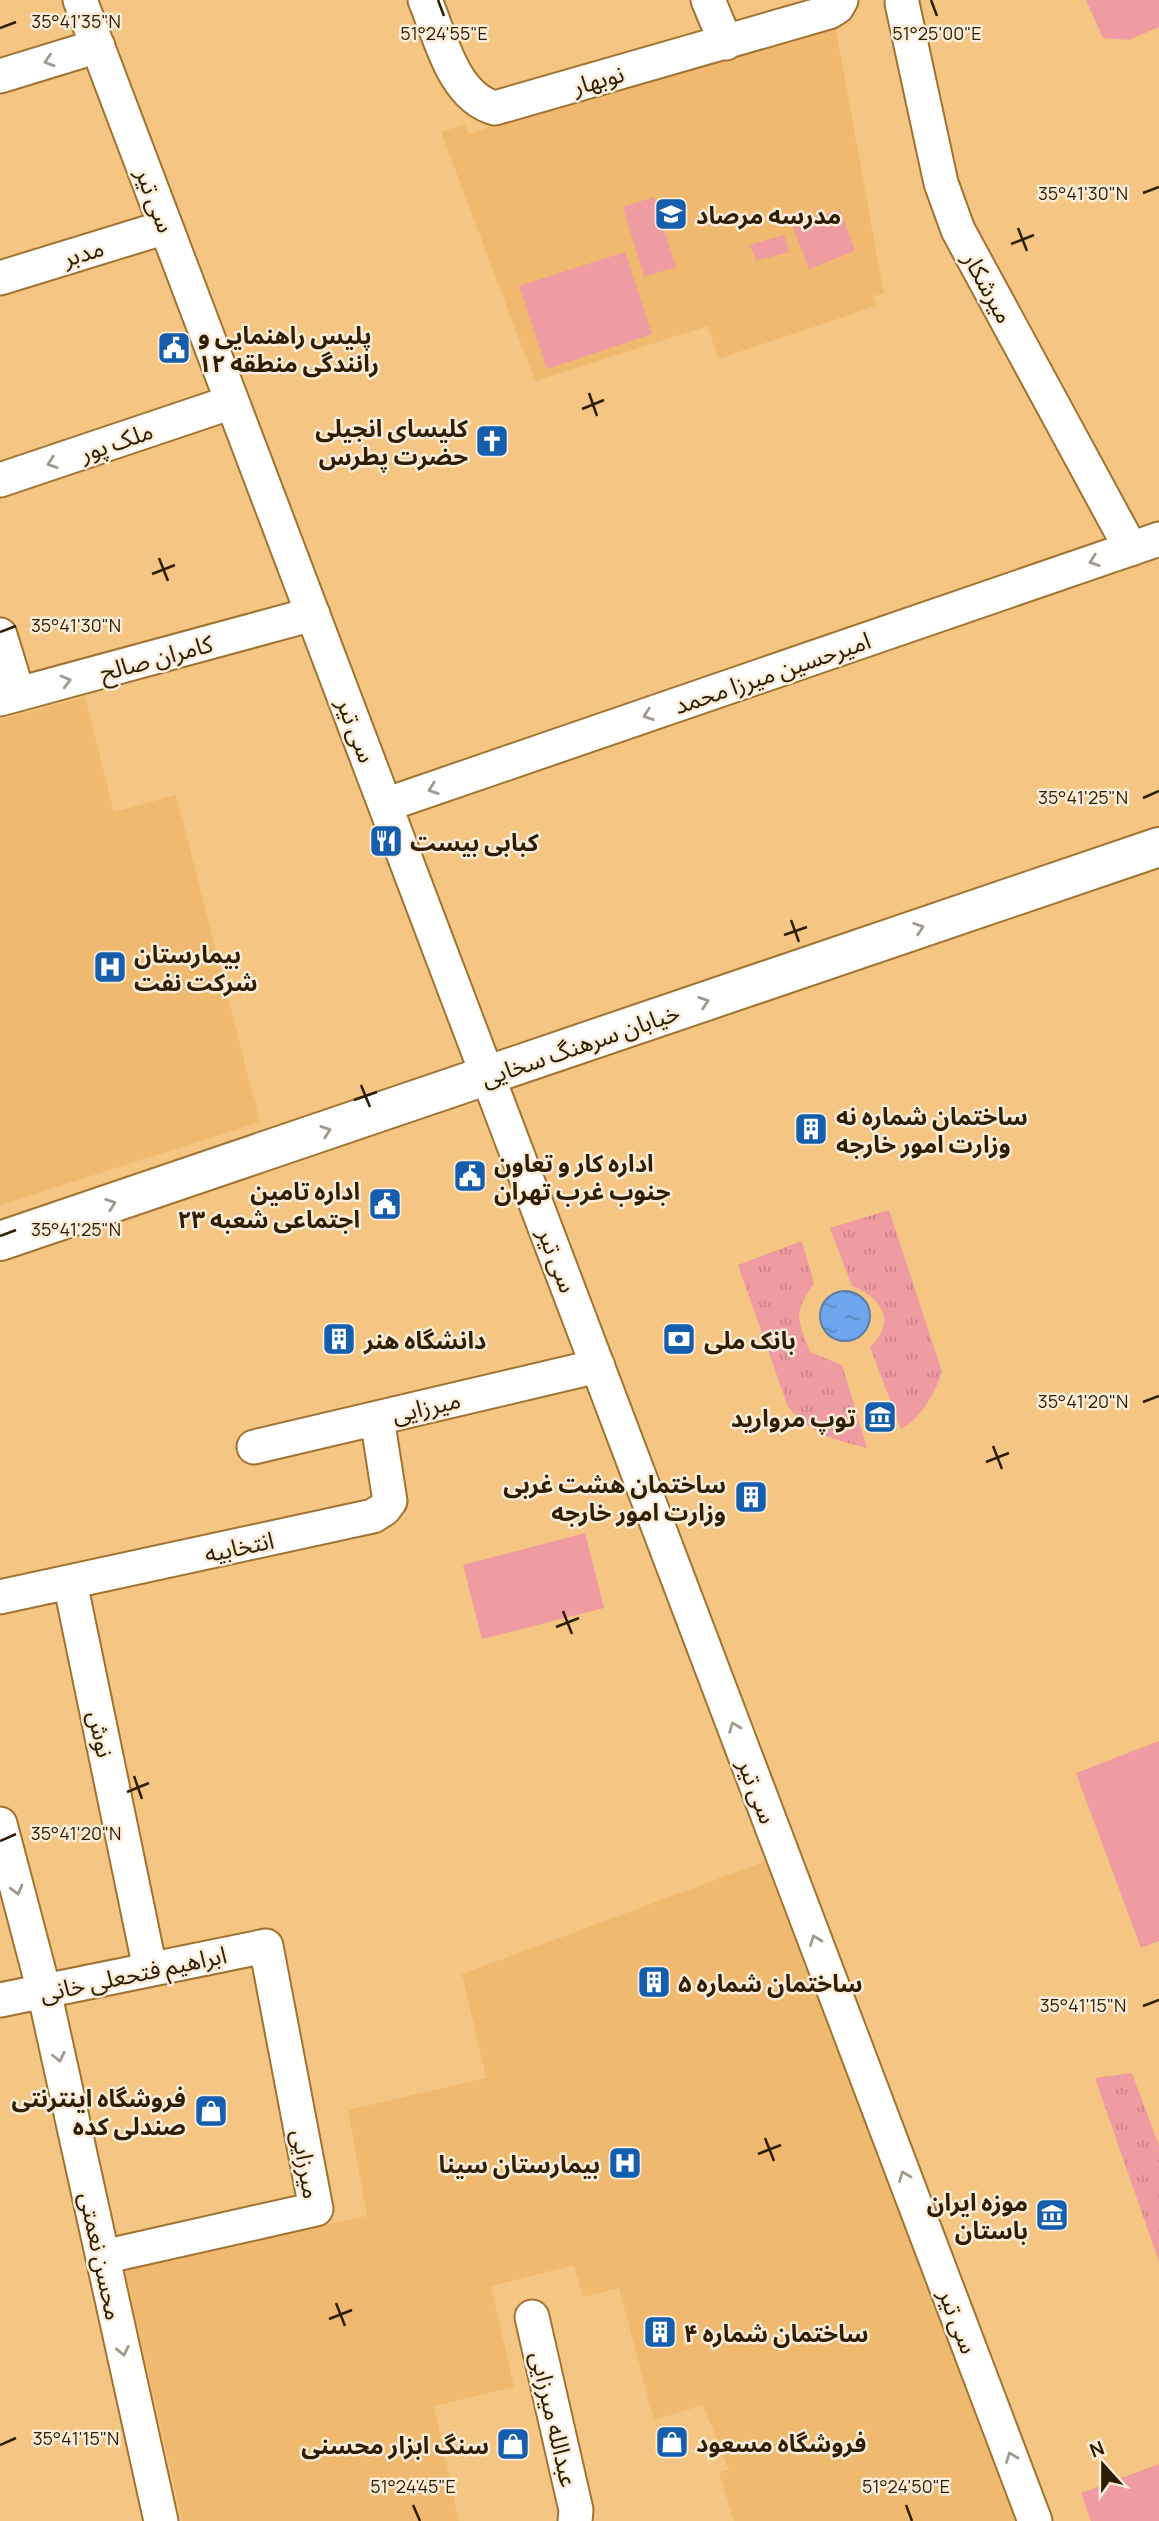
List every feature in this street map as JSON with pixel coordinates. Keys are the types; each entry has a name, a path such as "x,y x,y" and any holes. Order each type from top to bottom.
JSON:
{"main road":[{"name":"خیابان سرهنگ سخایی","path":"0,1241 1159,847"}],"street":[{"name":"سی تیر","path":"80,0 1035,2521"},
{"name":"نوبهار","path":"425,0 464,89 476,100 495,108 726,43 835,6"},
{"path":"708,0 726,43"},
{"name":"میرشکار","path":"902,3 941,183 958,230 1145,544"},
{"path":"0,76 98,46"},
{"name":"مدبر","path":"0,278 166,227"},
{"name":"ملک پور","path":"0,480 232,402"},
{"name":"امیرحسین میرزا محمد","path":"385,806 1145,544"},
{"name":"کامران صالح","path":"9,696 313,614"},
{"path":"0,635 9,696"},
{"name":"میرزایی","path":"254,1447 598,1366"},
{"name":"انتخابیه","path":"0,1597 373,1517 390,1501 377,1418"},
{"name":"نوش","path":"70,1582 150,1969"},
{"name":"محسن نعمتی","path":"0,1824 44,1991 161,2521"},
{"name":"میرزایی","path":"103,2257 316,2209 266,1945"},
{"name":"ابراهیم فتحعلی خانی","path":"0,2000 266,1945"},
{"name":"عبدالله میرزایی","path":"533,2317 576,2510 575,2521"}],"shaded area":[{"name":"مدرسه مرصاد","path":"835,24 884,294 873,296 876,306 718,359 708,326 535,381 441,132 465,124 468,134 633,82"},
{"name":"بیمارستان شرکت نفت","path":"85,697 114,812 176,795 260,1122 0,1205 0,719"},
{"name":"بیمارستان سینا","path":"782,1855 1023,2521 734,2521 719,2472 729,2470 703,2405 654,2420 619,2288 583,2297 574,2265 491,2286 514,2387 434,2406 459,2521 182,2521 124,2266 367,2216 348,2110 486,2078 462,1974"}],"green space":[{"path":"1086,0 1159,0 1159,27 1129,40 1103,38"},
{"path":"654,197 676,267 644,277 623,207"},
{"path":"840,209 855,251 809,269 793,227"},
{"path":"784,235 789,252 756,261 750,245"},
{"path":"625,252 652,334 547,369 519,286"},
{"path":"889,1210 942,1372 926,1405 901,1429 870,1347 883,1329 882,1312 871,1297 852,1286 830,1228"},
{"path":"802,1241 814,1284 800,1310 802,1332 810,1352 842,1365 867,1448 815,1431 788,1407 738,1265"},
{"path":"585,1533 604,1608 482,1639 463,1565"},
{"path":"1159,1741 1159,1941 1141,1948 1076,1773"},
{"path":"1132,2073 1159,2146 1159,2262 1095,2078"},
{"path":"1159,2464 1159,2521 1091,2521 1081,2493"}],"water":[{"path":"845,1291 862,1299 870,1316 862,1333 845,1341 828,1333 820,1316 828,1299"}],"place":[{"name":"مدرسه مرصاد","path":"671,214"},
{"name":"پلیس راهنمایی و رانندگی منطقه ۱۲","path":"174,348"},
{"name":"کلیسای انجیلی حضرت پطرس","path":"492,441"},
{"name":"کبابی بیست","path":"386,841"},
{"name":"بیمارستان شرکت نفت","path":"110,967"},
{"name":"ساختمان شماره نه وزارت امور خارجه","path":"811,1129"},
{"name":"اداره کار و تعاون جنوب غرب تهران","path":"470,1176"},
{"name":"اداره تامین اجتماعی شعبه ۲۳","path":"385,1204"},
{"name":"دانشگاه هنر","path":"339,1339"},
{"name":"بانک ملی","path":"679,1339"},
{"name":"توپ مروارید","path":"880,1417"},
{"name":"ساختمان هشت غربی وزارت امور خارجه","path":"751,1497"},
{"name":"ساختمان شماره ۵","path":"654,1982"},
{"name":"فروشگاه اینترنتی صندلی کده","path":"211,2111"},
{"name":"بیمارستان سینا","path":"625,2163"},
{"name":"موزه ایران باستان","path":"1052,2215"},
{"name":"ساختمان شماره ۴","path":"660,2332"},
{"name":"فروشگاه مسعود","path":"672,2442"},
{"name":"سنگ ابزار محسنی","path":"513,2444"}]}
